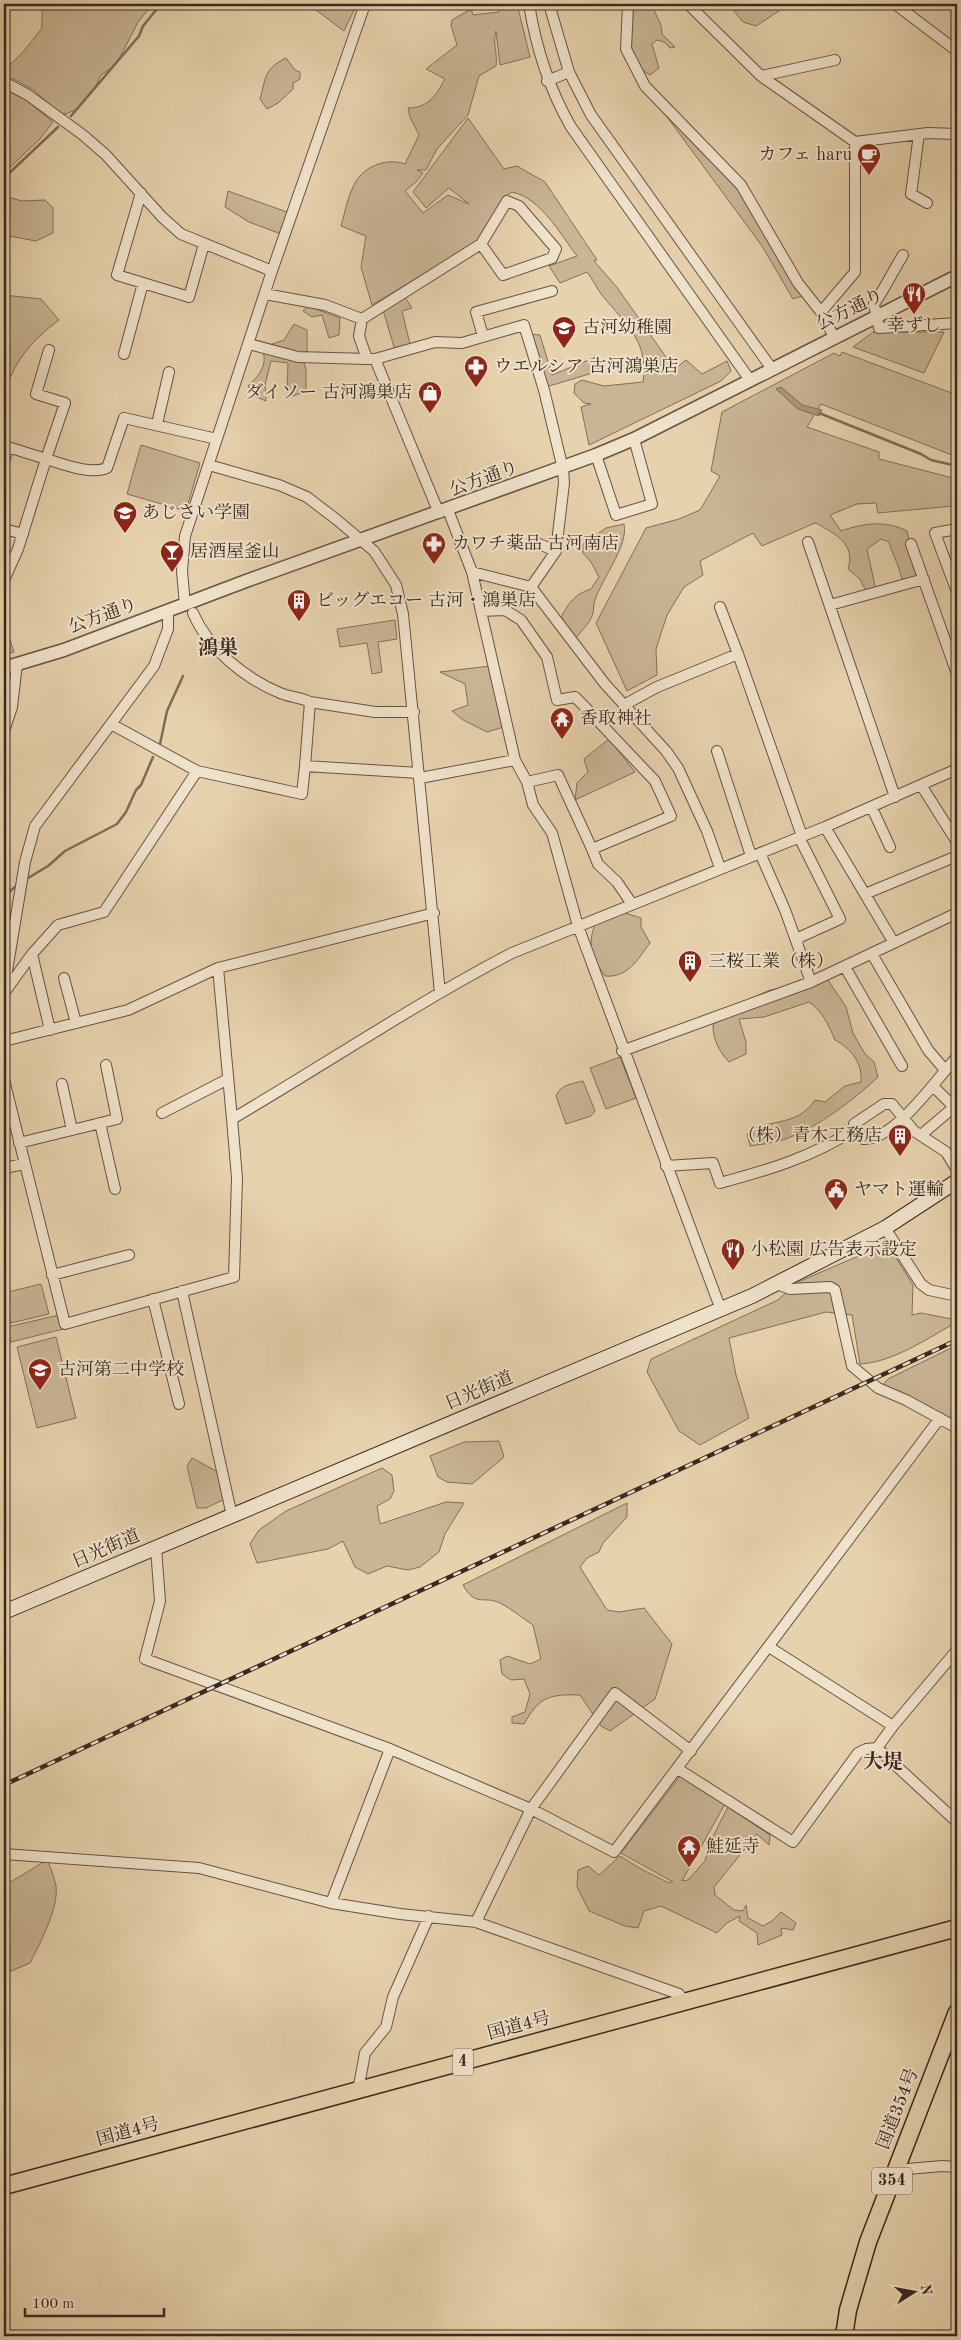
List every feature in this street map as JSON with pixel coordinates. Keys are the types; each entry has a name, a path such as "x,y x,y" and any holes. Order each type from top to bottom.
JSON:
{"highway":[{"name":"国道4号","path":"4,2186 957,1928"},
{"path":"923,1937 949,1937 957,1940"},
{"name":"国道354号","path":"844,2336 848,2310 868,2242 957,2012"}],"main road":[{"name":"日光街道","path":"4,1612 720,1310 777,1284 885,1228 957,1181"}],"street":[{"path":"365,4 272,271 185,536 182,553 189,608 199,627 213,645 248,674 282,694 310,702 375,712 414,712"},
{"path":"529,4 535,40 548,81 570,127 750,380"},
{"path":"549,4 569,72 591,115 772,369"},
{"path":"628,4 626,49 644,86 741,185 798,283 821,312 834,337"},
{"path":"688,4 761,76 855,142 919,134 957,134"},
{"path":"895,4 956,46"},
{"path":"761,76 835,60"},
{"path":"548,81 569,72"},
{"path":"4,82 28,94 83,135 106,155 181,234 272,271"},
{"path":"919,134 912,194 927,203"},
{"path":"821,312 855,272 855,142"},
{"path":"141,194 118,276 189,297 204,244"},
{"path":"362,319 481,244 507,201 519,206 556,249 552,258 503,275 481,244"},
{"path":"903,255 874,304 879,328 957,323"},
{"name":"公方通り","path":"4,668 64,650 168,611 189,608 363,540 596,456 634,439 957,276"},
{"path":"124,354 143,283"},
{"path":"483,336 476,312 552,291"},
{"path":"265,294 325,305 362,319"},
{"path":"362,319 360,336 472,572 515,760 527,782 533,805 552,832 578,926 622,1051 720,1310"},
{"path":"249,344 298,357 371,359 435,342 462,343 524,325 544,390 563,469 564,483 556,551 531,587"},
{"path":"4,580 23,534 65,403 36,394 49,350"},
{"path":"157,424 169,372"},
{"path":"4,462 6,446 46,459 101,470 107,468 124,418 217,439"},
{"path":"596,456 616,515 652,504 634,439"},
{"path":"209,465 278,485 307,497 363,540 374,551 396,585 403,614 414,712 440,993"},
{"path":"4,529 23,534"},
{"path":"957,529 935,533 957,592"},
{"path":"534,542 556,551"},
{"path":"808,542 895,797"},
{"path":"911,544 957,674"},
{"path":"472,572 531,587 605,684 678,768 707,831 720,868"},
{"path":"830,605 924,579"},
{"path":"720,607 801,837 840,919 796,939"},
{"path":"481,611 505,610 521,620 547,657 557,700 575,697 655,781 671,816 592,849"},
{"path":"4,989 24,862 34,826 154,666 168,629 168,611"},
{"path":"624,705 657,687 738,654"},
{"path":"4,731 12,708 17,664"},
{"path":"111,724 197,771 302,794 310,702"},
{"path":"717,751 756,854 796,939 811,982"},
{"path":"305,766 420,775 515,760"},
{"path":"232,1118 288,1087 440,993 512,952 872,808 957,770"},
{"path":"4,994 32,954 58,925 104,912 197,771"},
{"path":"527,782 558,775 598,864 618,882 632,904"},
{"path":"921,785 956,837"},
{"path":"872,808 890,847"},
{"path":"825,827 894,943"},
{"path":"865,894 957,856"},
{"path":"4,1041 128,1010 218,968 434,913"},
{"path":"622,1051 811,982 957,913"},
{"path":"32,954 50,1030"},
{"path":"872,954 928,1050 945,1070"},
{"path":"846,967 902,1066"},
{"path":"4,1080 65,1324 234,1277 237,1178 218,968"},
{"path":"64,978 76,1023"},
{"path":"957,1057 933,1086 903,1117 874,1140 863,1139 855,1129 854,1124 884,1104 892,1104 903,1117 914,1132 922,1135 946,1152 957,1170"},
{"path":"19,1143 117,1118 106,1064"},
{"path":"162,1113 228,1079"},
{"path":"62,1084 72,1130"},
{"path":"922,1135 954,1107 933,1086"},
{"path":"100,1123 115,1190"},
{"path":"666,1166 713,1164 720,1182 782,1166 832,1144 855,1129"},
{"path":"4,1168 24,1164"},
{"path":"885,1228 921,1284 929,1290 957,1296"},
{"path":"52,1275 129,1255"},
{"path":"777,1284 790,1289 830,1287 835,1290 852,1366 878,1388 957,1428"},
{"path":"182,1291 232,1516"},
{"path":"153,1299 179,1404"},
{"path":"156,1548 160,1600 145,1659 390,1749 531,1809 614,1852 940,1418"},
{"path":"769,1647 893,1726"},
{"path":"877,1748 893,1726 957,1650"},
{"path":"476,1922 531,1809 615,1693 691,1750"},
{"path":"678,1769 793,1842 858,1753 866,1749 877,1748 957,1822"},
{"path":"331,1903 390,1749"},
{"path":"4,1854 199,1868 331,1903 400,1914 476,1922 679,1994 685,2002"},
{"path":"358,2091 365,2054 386,2027 393,1997 429,1916"},
{"path":"896,2170 942,2166 957,2168"}],"shaded area":[{"path":"45,4 153,4 138,22 120,57 112,67 100,76 95,89 77,109 66,114 56,112 34,90 4,74 4,71 24,51 42,28 42,6"},
{"path":"308,4 357,4 344,31"},
{"path":"500,4 517,4 530,57 500,65 496,31 496,66 479,76 468,115 437,149 426,170 417,170 423,173 405,191 423,213 448,195 469,204 449,188 426,208 413,192 468,118 504,169 517,166 545,182 597,260 594,261 616,286 673,367 672,371 686,360 702,374 727,361 731,371 721,381 589,445 581,407 591,404 584,403 574,393 575,384 582,380 604,386 643,382 644,367 642,355 639,344 627,324 600,292 587,272 560,283 549,266 577,256 549,218 532,201 512,192 504,197 480,240 372,305 361,267 366,236 341,226 351,192 362,174 375,165 382,163 398,162 405,164 419,135 410,117 408,108 421,106 431,100 445,79 426,69 457,45 451,25 452,20 471,9 473,15 499,12"},
{"path":"633,4 654,4 662,34 675,47 670,48 664,42 657,40 652,44 659,68 650,75 641,68 632,52"},
{"path":"728,4 781,4 779,11 756,26 743,22"},
{"path":"286,58 295,70 300,72 300,79 293,83 293,89 278,103 267,109 260,99 265,79 274,66"},
{"path":"4,89 26,100 53,122 40,139 4,173"},
{"path":"659,106 738,186 802,296 793,299 762,246"},
{"path":"228,191 287,212 281,234 249,222 225,207"},
{"path":"4,196 22,201 45,200 53,208 53,233 36,241 4,235"},
{"path":"4,295 41,299 59,320 24,353 12,373 4,396"},
{"path":"405,297 412,308 402,311 410,344 395,350 383,310"},
{"path":"308,306 340,318 339,335 329,338 322,315 312,317 303,311"},
{"path":"294,324 307,330 307,355 269,345 284,340"},
{"path":"873,332 944,332 924,373 853,347"},
{"path":"530,334 540,335 552,375 596,357 599,371 546,387"},
{"path":"262,350 302,355 306,370 306,392 292,396 287,392 288,363 271,361 265,385 266,401 254,396 248,386 259,374 263,365 264,355"},
{"path":"842,352 957,395 957,457 821,404 807,427 879,452 879,459 957,479 957,508 954,506 878,513 876,503 857,504 830,515 841,531 858,526 883,524 907,531 917,579 902,581 889,542 881,539 867,549 877,595 866,591 860,579 848,569 849,553 843,541 818,524 815,523 762,546 753,533 700,561 703,575 684,587 667,615 656,649 657,675 627,691 596,623 646,528 679,519 700,510 720,476 711,471 722,412 834,353 840,356"},
{"path":"781,387 802,405 822,410 819,416 798,409 776,389"},
{"path":"141,445 200,463 186,511 127,494"},
{"path":"624,524 622,543 597,595 592,616 576,638 561,618 573,600 591,589 599,577 591,562 583,553 583,544 606,528"},
{"path":"395,620 397,639 378,642 382,672 372,674 367,643 340,647 337,629"},
{"path":"4,621 14,652 4,655"},
{"path":"490,666 504,727 487,732 463,720 452,711 468,705 465,684 440,672"},
{"path":"609,739 635,772 575,800 577,783 588,772 584,759"},
{"path":"625,913 641,918 641,927 650,943 626,971 613,976 605,976 596,963 592,951 591,939 595,924"},
{"path":"828,980 846,1007 853,1033 865,1054 874,1062 878,1077 824,1120 800,1133 783,1140 750,1146 747,1134 753,1129 789,1119 807,1109 815,1100 825,1102 845,1086 861,1082 860,1069 855,1057 846,1047 835,1040 828,1024 814,1005 809,1002 764,1017 739,1019 746,1042 746,1054 729,1062 717,1045 713,1025 734,1006 770,990"},
{"path":"620,1057 636,1098 606,1109 590,1068"},
{"path":"583,1081 595,1111 591,1116 566,1124 556,1096 564,1087"},
{"path":"890,1248 913,1285 912,1315 921,1313 957,1320 957,1322 898,1354 885,1359 860,1364 852,1315 826,1312 729,1338 736,1375 749,1418 700,1445 679,1431 647,1372 651,1359 778,1300 798,1282 856,1257"},
{"path":"41,1284 49,1314 11,1323 4,1293"},
{"path":"59,1315 63,1329 11,1342 7,1327"},
{"path":"56,1337 76,1418 37,1428 17,1347"},
{"path":"957,1345 957,1420 935,1412 899,1391 882,1386 888,1379"},
{"path":"499,1441 504,1457 472,1484 447,1482 438,1477 430,1456 464,1442"},
{"path":"192,1458 218,1472 225,1499 206,1508 197,1508 187,1466"},
{"path":"382,1468 392,1475 394,1491 390,1499 377,1506 380,1524 446,1502 464,1503 445,1534 439,1552 420,1567 408,1570 387,1566 368,1574 355,1567 343,1541 328,1549 257,1563 250,1544 259,1530 286,1511"},
{"path":"627,1503 627,1517 603,1543 599,1552 587,1558 580,1567 607,1610 619,1612 644,1608 672,1644 655,1699 610,1731 601,1726 580,1695 560,1695 546,1699 535,1708 524,1724 512,1723 512,1717 525,1712 530,1694 524,1679 511,1680 502,1674 500,1660 507,1656 530,1664 541,1659 533,1625 500,1603 476,1599 463,1585"},
{"path":"680,1776 725,1804 682,1881 688,1880 705,1861 711,1840 728,1807 770,1835 769,1845 757,1834 714,1887 715,1895 734,1910 743,1911 746,1905 748,1918 763,1926 772,1921 781,1912 796,1923 793,1930 781,1928 782,1935 758,1945 757,1933 739,1921 740,1916 727,1923 717,1933 661,1906 644,1911 638,1928 625,1926 589,1911 577,1887 578,1870 588,1866 599,1875 620,1856 669,1883 673,1882 621,1853"},
{"path":"47,1860 56,1886 52,1915 30,1963 4,1974 4,1886"}],"waterway":[{"path":"71,116 139,36 143,26 161,4"},
{"path":"4,178 58,127"},
{"path":"819,413 921,454 931,460 957,466"},
{"path":"160,744 167,711 183,676"},
{"path":"28,878 48,866 65,851 117,824 126,812 136,790 141,785 153,757"},
{"path":"4,896 15,887"}],"railway":[{"path":"4,1785 957,1340"}],"place":[{"name":"カフェ haru","path":"869,176"},
{"name":"幸ずし","path":"914,315"},
{"name":"古河幼稚園","path":"564,349"},
{"name":"ウエルシア 古河鴻巣店","path":"476,388"},
{"name":"ダイソー 古河鴻巣店","path":"430,414"},
{"name":"あじさい学園","path":"125,534"},
{"name":"カワチ薬品 古河南店","path":"434,565"},
{"name":"居酒屋釜山","path":"172,573"},
{"name":"ビッグエコー 古河・鴻巣店","path":"299,622"},
{"name":"香取神社","path":"562,740"},
{"name":"三桜工業（株）","path":"690,983"},
{"name":"（株）青木工務店","path":"900,1157"},
{"name":"ヤマト運輸","path":"836,1211"},
{"name":"小松園 広告表示設定","path":"733,1271"},
{"name":"古河第二中学校","path":"40,1391"},
{"name":"鮭延寺","path":"689,1868"}],"district":[{"name":"鴻巣","path":"218,649"},
{"name":"大堤","path":"883,1763"}]}
